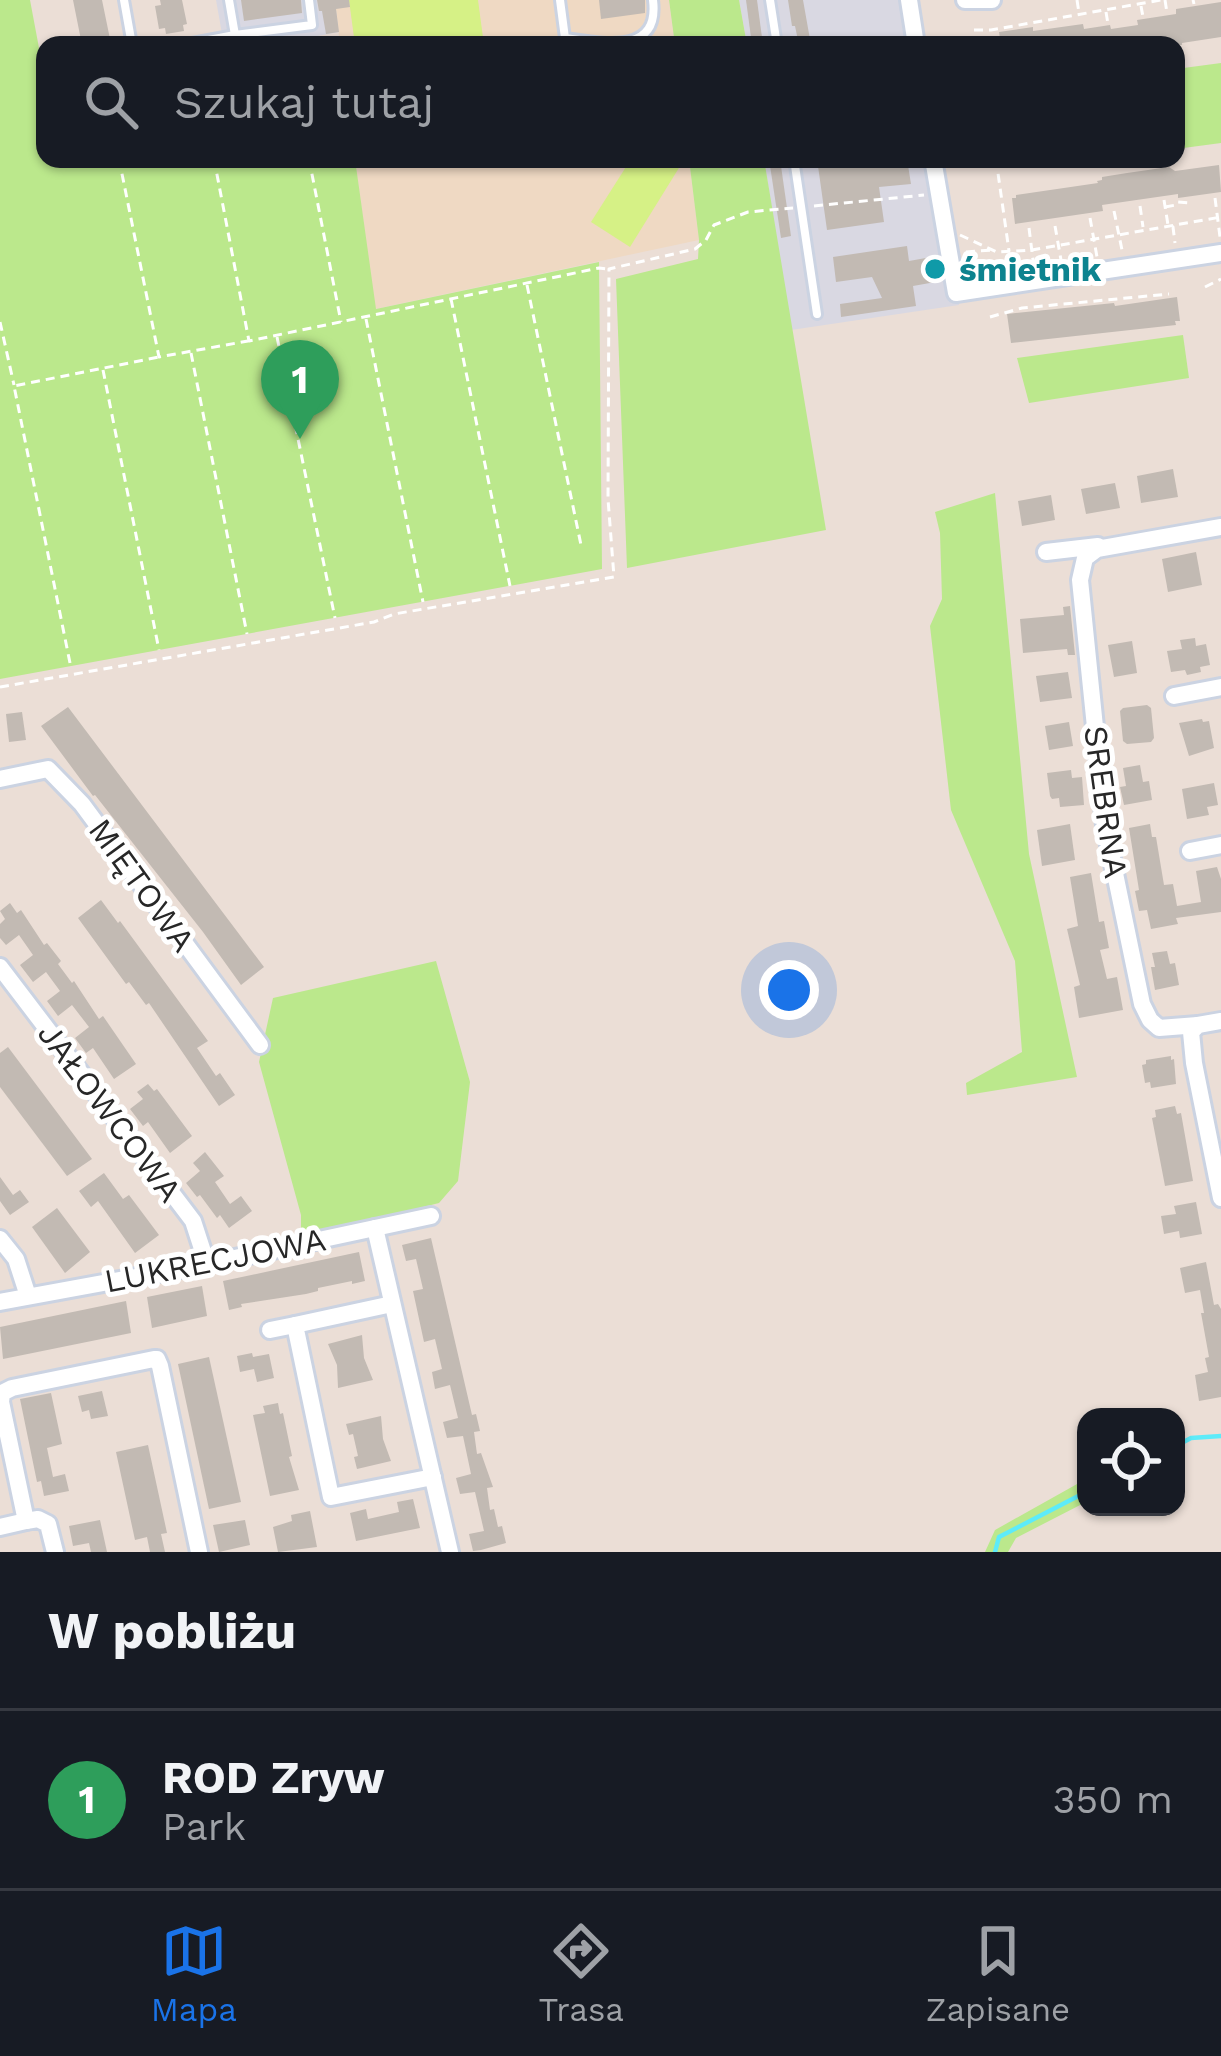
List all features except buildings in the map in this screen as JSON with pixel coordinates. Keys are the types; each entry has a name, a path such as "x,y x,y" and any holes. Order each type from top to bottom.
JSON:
{"street":[{"path":"909,0 915,36"},
{"path":"965,0 992,0"},
{"path":"934,168 956,293 1221,253"},
{"path":"1046,552 1221,527"},
{"name":"SREBRNA","path":"1111,545 1085,558 1080,580 1106,825 1145,1012 1160,1028 1170,1030 1221,1021"},
{"path":"1174,696 1221,688"},
{"name":"MIĘTOWA","path":"0,778 48,769 82,804 260,1045"},
{"path":"1190,850 1221,845"},
{"name":"JAŁOWCOWA","path":"0,967 193,1221 208,1264"},
{"path":"1198,1025 1191,1032 1192,1043 1221,1198"},
{"name":"LUKRECJOWA","path":"0,1302 430,1216"},
{"path":"375,1228 450,1552"},
{"path":"0,1239 21,1271 28,1296"},
{"path":"270,1330 392,1304"},
{"path":"295,1325 331,1497 433,1477"},
{"path":"26,1522 2,1393 157,1359 199,1552"},
{"path":"0,1527 38,1519 48,1524 56,1552"}],"lane":[{"path":"124,0 130,36"},
{"path":"229,0 235,35"},
{"path":"230,36 312,25 309,0"},
{"path":"560,0 565,36"},
{"path":"640,36 651,28 653,0"},
{"path":"770,0 776,36"},
{"path":"795,168 817,314"}],"path":[{"path":"1077,0 1080,15"},
{"path":"974,30 1163,0 1167,13"},
{"path":"1142,2 1143,17"},
{"path":"1106,10 1108,24"},
{"path":"978,36 982,32"},
{"path":"121,168 159,357"},
{"path":"216,168 249,341"},
{"path":"311,168 341,322"},
{"path":"997,168 1009,251"},
{"path":"14,386 609,269 694,248 706,240 714,225 748,212 938,193"},
{"path":"1215,198 1220,237"},
{"path":"1168,225 1165,203 1191,202"},
{"path":"1140,206 1144,229"},
{"path":"1114,211 1125,268"},
{"path":"957,253 1032,250 1219,217"},
{"path":"1090,218 1094,239"},
{"path":"1168,225 1173,227 1175,244"},
{"path":"1055,226 1062,267"},
{"path":"1029,228 1035,271"},
{"path":"954,232 994,250"},
{"path":"0,687 614,577 608,499 609,269"},
{"path":"1204,287 1221,279"},
{"path":"526,284 581,545"},
{"path":"1145,285 1147,297"},
{"path":"1129,287 1130,300"},
{"path":"990,317 1007,310 1169,294"},
{"path":"451,299 510,586"},
{"path":"996,307 1007,310"},
{"path":"365,317 423,602"},
{"path":"0,322 70,663"},
{"path":"277,335 335,618"},
{"path":"191,351 248,634"},
{"path":"102,368 159,650"}],"shaded area":[{"path":"216,0 335,0 339,32 222,36"},
{"path":"335,0 669,0 674,36 339,36"},
{"path":"739,0 909,0 915,36 745,36"},
{"path":"356,168 690,168 699,240 375,309"},
{"path":"765,168 934,168 959,305 791,330"}],"green space":[{"path":"0,0 30,0 37,36 36,168 356,168 376,309 599,262 602,569 0,679"},
{"path":"349,0 478,0 483,36 354,36"},
{"path":"669,0 739,0 745,36 674,36"},
{"path":"1221,63 1221,143 1185,148 1185,68"},
{"path":"625,168 679,168 630,247 591,222"},
{"path":"690,168 766,168 826,530 627,568 616,279 698,259"},
{"path":"1183,335 1189,378 1029,403 1017,358"},
{"path":"995,493 1029,854 1077,1077 967,1095 966,1083 1022,1052 1015,961 951,810 930,626 942,599 935,512"},
{"path":"436,961 470,1082 458,1181 439,1203 308,1236 301,1233 301,1215 259,1062 273,998"},
{"path":"1077,1484 1077,1507 1016,1538 1008,1552 985,1552 995,1530"}],"waterway":[{"path":"1185,1441 1221,1436"},
{"path":"995,1552 999,1537 1077,1497"}],"place":[{"name":"śmietnik","path":"935,269"},
{"name":"ROD Zryw","path":"300,439"}]}
